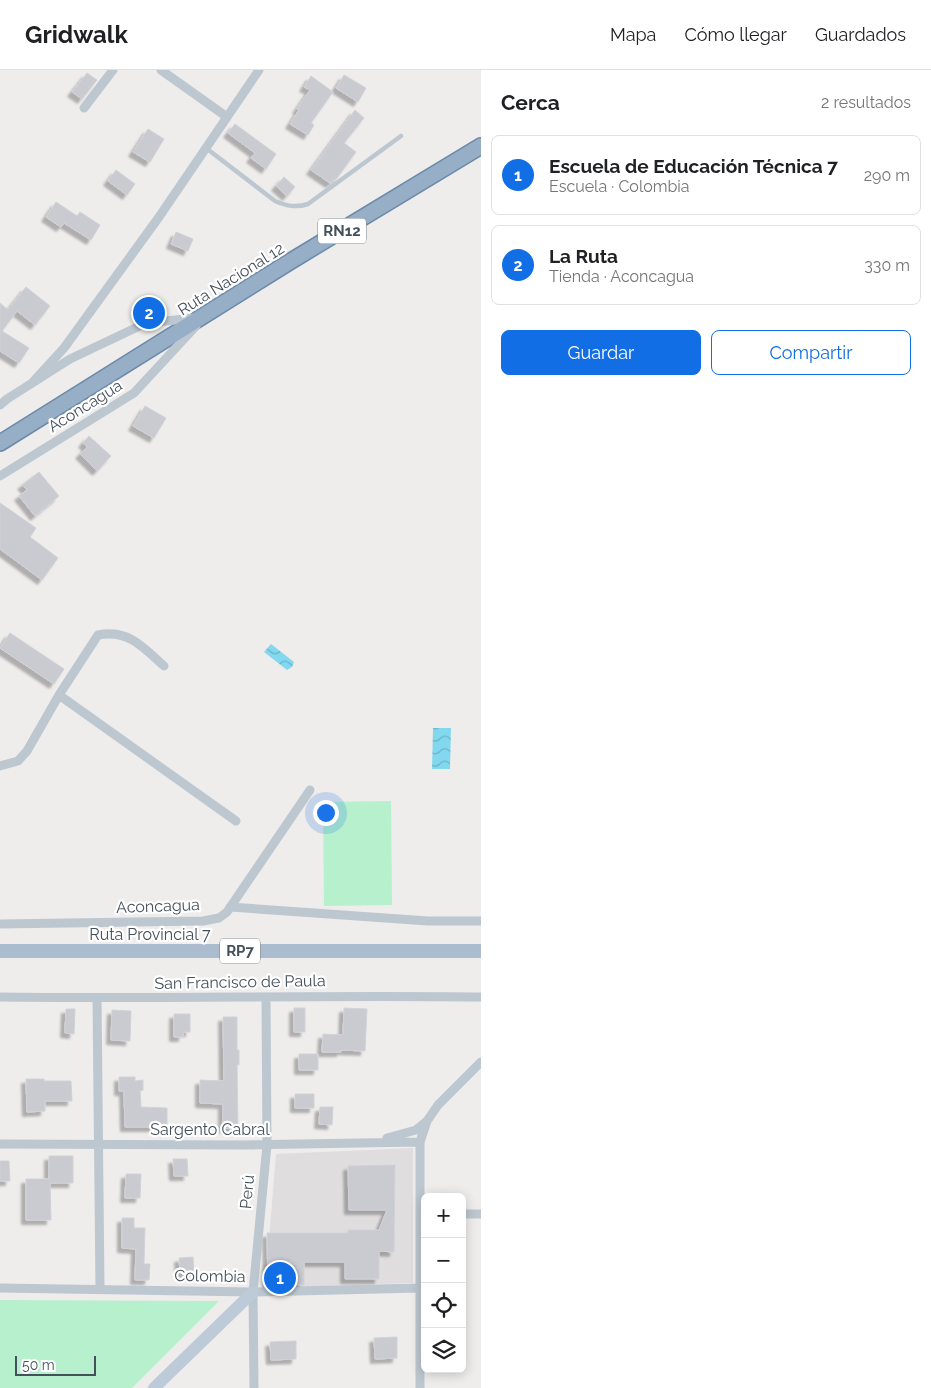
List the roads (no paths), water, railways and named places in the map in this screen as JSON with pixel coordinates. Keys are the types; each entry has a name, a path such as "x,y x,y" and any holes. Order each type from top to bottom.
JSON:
{"highway":[{"name":"Ruta Nacional 12","path":"0,443 481,146"}],"main road":[{"name":"Ruta Provincial 7","path":"0,951 481,951"},
{"path":"154,1388 253,1292"}],"street":[{"path":"84,108 113,70"},
{"path":"161,70 227,117"},
{"path":"31,384 64,348 158,217 259,70"},
{"path":"0,405 70,359 146,323 205,317"},
{"name":"Aconcagua","path":"0,476 134,393 205,317"},
{"path":"0,766 18,761 27,751 59,695 98,635 108,633 133,638 164,666"},
{"path":"59,695 236,821"},
{"name":"Aconcagua","path":"0,924 204,921 219,918 227,912 310,790"},
{"path":"230,907 428,921 481,922"},
{"name":"San Francisco de Paula","path":"0,997 266,998 371,995 481,997"},
{"path":"97,998 100,1288"},
{"name":"Perú","path":"254,1388 253,1292 267,1145 266,998"},
{"path":"421,1193 420,1142 427,1121 438,1105 481,1062"},
{"path":"373,1142 411,1132 427,1121"},
{"name":"Sargento Cabral","path":"0,1144 267,1145 420,1142"},
{"path":"466,1214 481,1214"},
{"path":"420,1388 421,1238"},
{"name":"Colombia","path":"0,1288 100,1288 253,1292 420,1288"}],"lane":[{"path":"206,148 275,201 298,207 308,204 401,136"}],"water":[{"path":"271,644 294,662 292,667 287,670 264,652"},
{"path":"433,728 451,728 450,769 432,769"}],"place":[{"name":"La Ruta","path":"149,313"},
{"name":"Escuela de Educación Técnica 7","path":"280,1278"}]}
